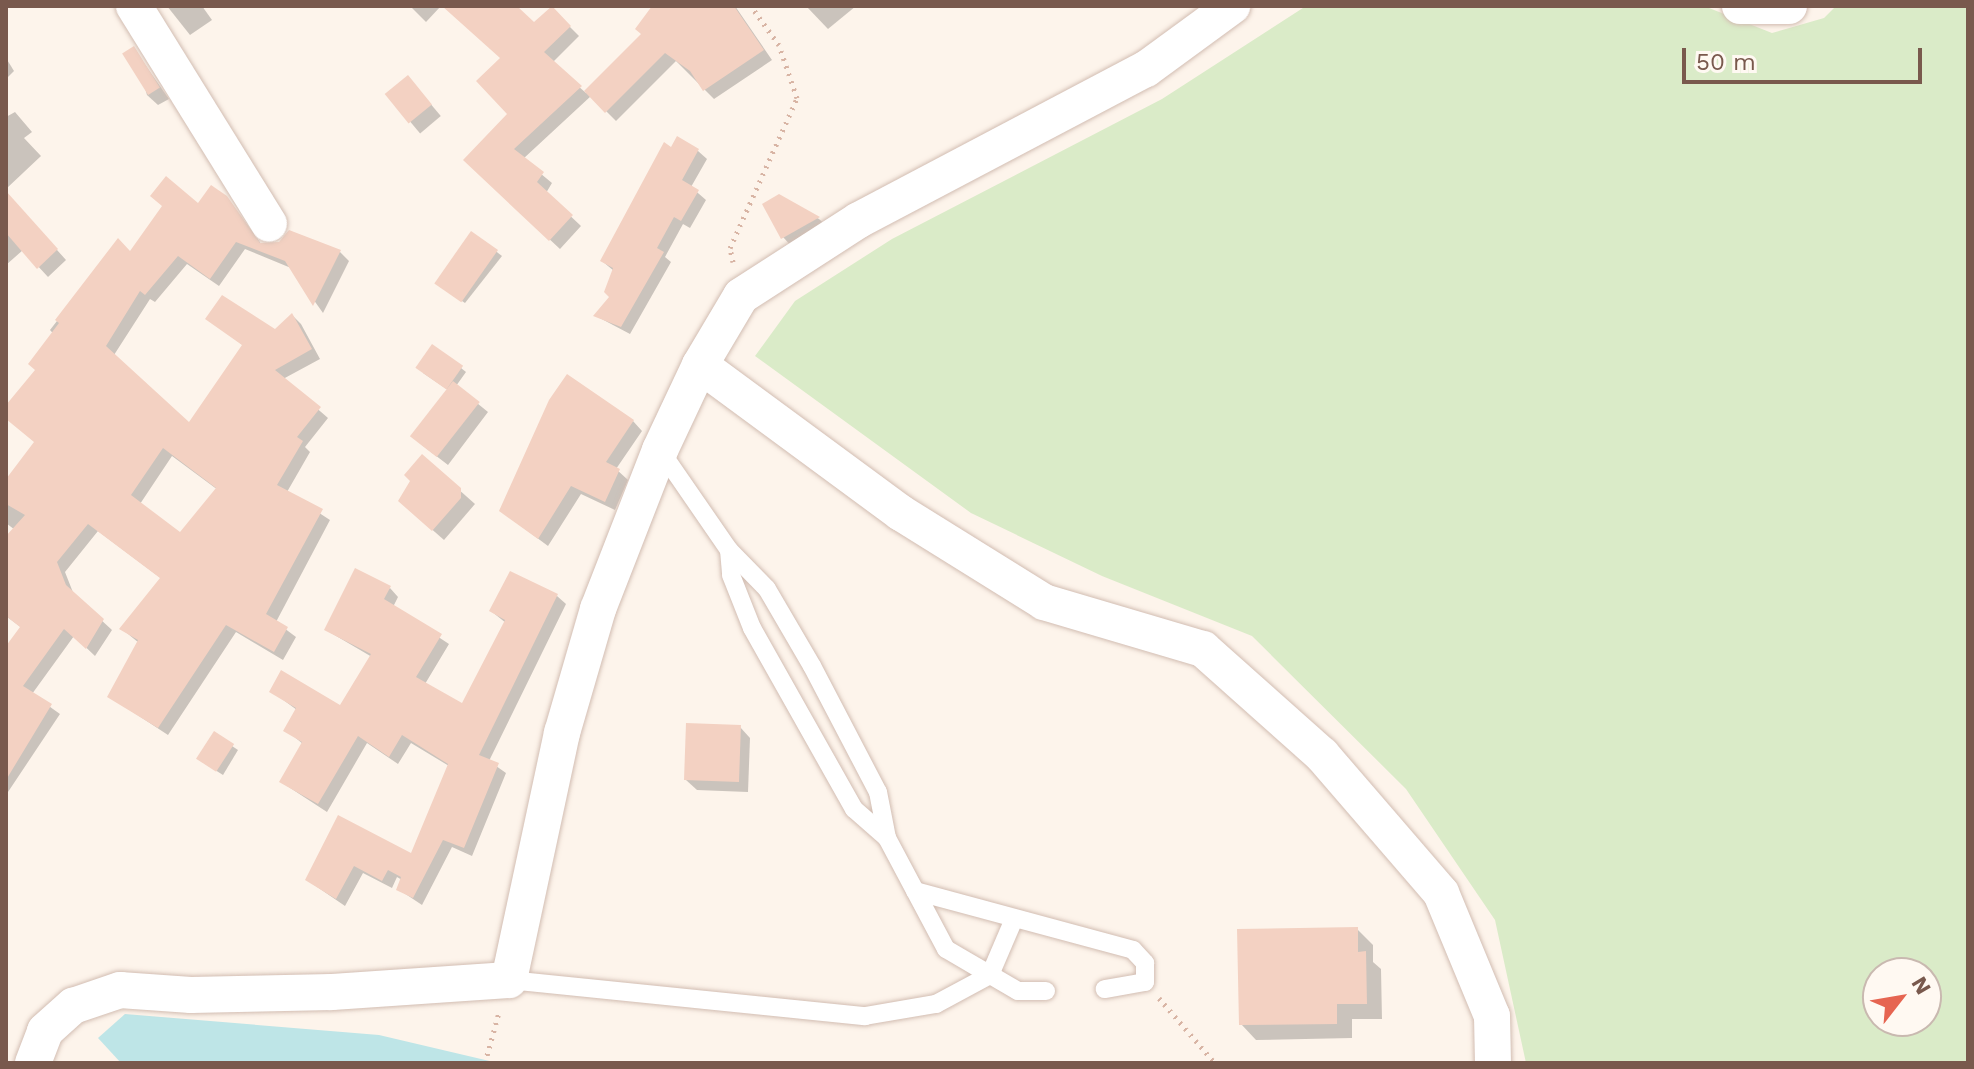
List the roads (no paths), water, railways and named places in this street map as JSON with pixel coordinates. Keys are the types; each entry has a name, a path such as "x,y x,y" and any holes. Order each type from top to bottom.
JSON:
{"street":[{"path":"134,6 269,224"},
{"path":"33,1063 45,1031 73,1006 120,990 317,992 509,980 562,733 598,609 660,450 700,365 741,296 859,220 1146,69 1232,6"},
{"path":"1740,6 1779,10 1789,6"},
{"path":"700,365 901,513 1044,602 1203,649 1322,755 1441,893 1492,1016 1493,1063"}],"lane":[{"path":"660,450 729,550 767,589 812,666 878,792 887,838 946,949 1018,991 1046,991"},
{"path":"729,550 731,575 752,628 854,809 887,838"},
{"path":"915,891 1133,950 1145,963 1145,982 1105,989"},
{"path":"509,980 865,1016 936,1004 990,975 1014,919"}],"water":[{"path":"125,1014 379,1035 498,1063 121,1063 98,1038"}]}
